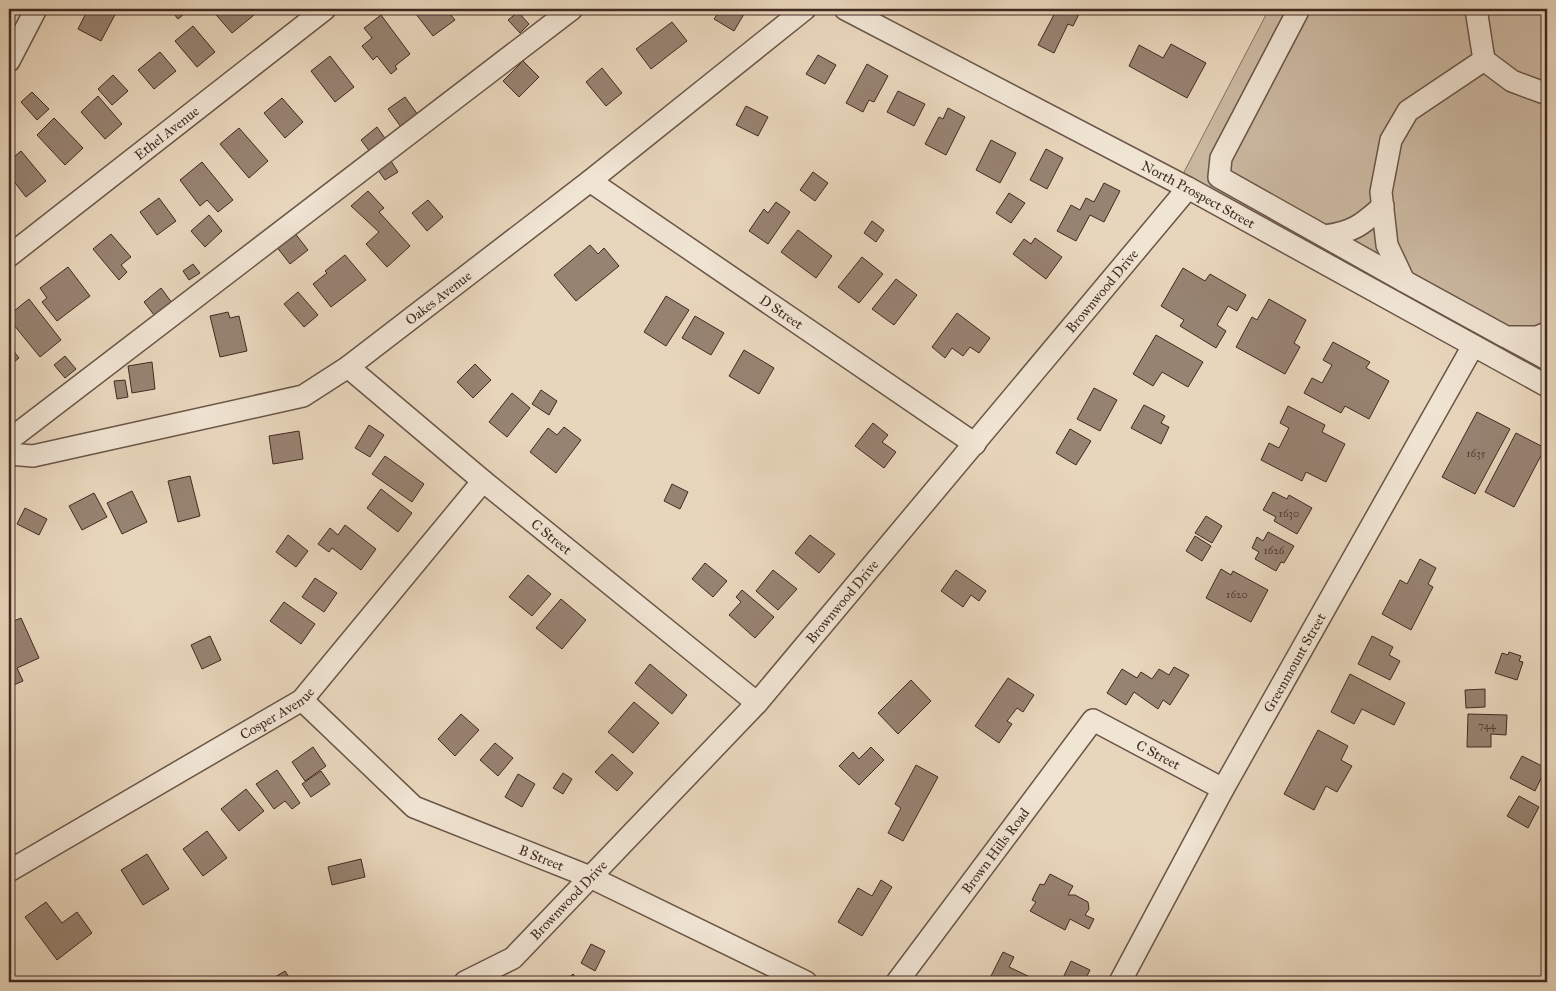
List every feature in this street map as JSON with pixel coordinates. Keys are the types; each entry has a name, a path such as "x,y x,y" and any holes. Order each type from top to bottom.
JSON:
{"street":[{"path":"9,61 36,9"},
{"name":"Ethel Avenue","path":"9,256 325,9"},
{"path":"9,440 572,9"},
{"name":"Oakes Avenue","path":"9,454 33,456 303,396 348,367 590,181 805,9"},
{"name":"North Prospect Street","path":"845,9 1188,188 1547,386"},
{"path":"1299,9 1221,158 1219,176 1404,281 1547,358"},
{"path":"1476,9 1484,60 1512,81 1547,94"},
{"path":"1404,281 1387,245 1382,206 1381,192 1391,140 1408,111 1484,60"},
{"name":"D Street","path":"590,181 975,444"},
{"name":"Brownwood Drive","path":"465,982 513,958 757,703 1188,188"},
{"path":"1325,236 1348,232 1368,219 1382,206"},
{"path":"1506,337 1537,337 1547,333"},
{"name":"Greenmount Street","path":"1120,982 1223,788 1473,346"},
{"name":"C Street","path":"348,367 483,481 757,703"},
{"name":"Cosper Avenue","path":"9,871 302,700 483,481"},
{"name":"B Street","path":"302,700 414,807 590,877 806,982"},
{"name":"C Street","path":"1093,720 1223,788"},
{"name":"Brown Hills Road","path":"897,982 1093,720"}],"shaded area":[{"path":"1269,9 1547,9 1547,371 1183,174"}],"building":[{"path":"88,9 118,9 101,41 78,29"},
{"path":"170,9 190,9 178,19"},
{"path":"211,9 249,9 254,15 232,33"},
{"path":"412,9 446,9 455,20 433,36"},
{"path":"721,9 747,9 734,31 714,19"},
{"path":"1057,9 1068,9 1079,14 1073,26 1068,24 1054,53 1038,45"},
{"path":"518,12 529,24 520,33 508,20"},
{"path":"381,15 410,54 395,66 397,69 391,74 377,56 373,60 362,46 372,38 364,28"},
{"path":"672,22 687,41 651,69 636,49"},
{"path":"193,26 215,52 197,67 175,41"},
{"path":"1171,44 1206,63 1187,98 1129,66 1139,45 1163,58"},
{"path":"160,52 176,71 154,89 138,70"},
{"path":"818,55 836,65 825,84 806,74"},
{"path":"330,56 354,87 335,102 311,71"},
{"path":"523,61 539,77 519,97 503,81"},
{"path":"867,64 888,76 874,102 869,100 863,112 846,103"},
{"path":"602,68 622,93 606,106 586,82"},
{"path":"113,75 128,91 112,105 98,89"},
{"path":"898,91 925,104 914,126 887,112"},
{"path":"32,92 49,109 37,120 21,102"},
{"path":"98,96 122,124 105,139 81,112"},
{"path":"405,97 418,115 401,127 388,109"},
{"path":"282,98 303,122 285,138 264,113"},
{"path":"746,106 768,117 758,136 736,125"},
{"path":"948,108 965,117 946,155 925,144 939,117 943,119"},
{"path":"54,118 83,148 65,165 37,135"},
{"path":"377,127 387,141 371,153 361,140"},
{"path":"239,128 268,161 249,178 220,144"},
{"path":"991,140 1016,153 1000,183 976,170"},
{"path":"1046,149 1063,158 1047,189 1030,180"},
{"path":"21,151 46,181 26,197 9,175 9,161"},
{"path":"391,161 398,172 385,180 378,170"},
{"path":"202,162 233,200 218,212 207,200 200,206 180,180"},
{"path":"813,172 828,183 815,201 800,190"},
{"path":"1104,183 1120,191 1104,222 1090,215 1076,241 1057,231 1071,205 1080,210 1086,198 1094,202"},
{"path":"368,191 384,208 379,212 410,246 387,267 366,244 379,232 351,206"},
{"path":"1009,193 1025,203 1011,223 996,213"},
{"path":"159,198 176,221 157,235 140,212"},
{"path":"428,200 443,217 427,231 412,213"},
{"path":"776,202 790,212 768,244 749,231 764,209 768,213"},
{"path":"209,215 222,231 205,247 191,231"},
{"path":"872,221 884,230 876,242 864,233"},
{"path":"798,230 832,256 816,278 781,252"},
{"path":"294,232 308,250 290,264 276,246"},
{"path":"111,234 131,257 121,265 127,272 119,280 93,249"},
{"path":"1035,238 1062,257 1046,279 1013,254 1024,239 1031,244"},
{"path":"590,245 598,254 604,248 619,266 576,301 554,275"},
{"path":"345,255 366,280 331,307 313,284 327,273 325,271"},
{"path":"862,257 883,274 859,303 838,287"},
{"path":"193,264 200,273 189,280 183,271"},
{"path":"68,267 90,296 57,321 42,302 47,298 40,288"},
{"path":"1183,268 1205,281 1210,274 1246,295 1237,311 1228,306 1217,325 1226,331 1216,348 1180,326 1184,320 1161,306"},
{"path":"896,279 917,295 894,325 872,309"},
{"path":"161,288 175,307 158,320 144,302"},
{"path":"298,292 318,315 304,327 284,304"},
{"path":"666,296 689,310 666,346 644,332"},
{"path":"29,299 61,340 40,357 9,319 9,315"},
{"path":"1269,299 1306,320 1294,343 1300,347 1285,374 1236,347 1252,317 1257,320"},
{"path":"228,312 230,318 239,316 247,351 220,357 210,316"},
{"path":"957,313 990,338 979,353 970,347 963,356 952,348 945,358 932,347"},
{"path":"695,316 724,333 711,355 682,338"},
{"path":"1156,335 1203,362 1188,387 1162,372 1153,386 1133,374"},
{"path":"1333,342 1370,362 1366,368 1389,381 1369,419 1345,406 1341,413 1304,393 1312,378 1322,383 1332,365 1323,360"},
{"path":"9,345 19,358 9,366"},
{"path":"744,350 774,368 759,394 729,376"},
{"path":"65,356 76,369 65,378 54,365"},
{"path":"152,362 155,389 132,393 128,366"},
{"path":"475,364 491,380 473,398 457,382"},
{"path":"125,380 128,397 117,399 114,381"},
{"path":"1094,388 1117,400 1100,431 1077,419"},
{"path":"541,390 557,401 549,415 532,404"},
{"path":"512,393 530,408 507,437 489,422"},
{"path":"1144,405 1165,416 1161,423 1169,427 1161,444 1131,428"},
{"path":"1288,406 1325,425 1322,432 1345,444 1326,482 1306,472 1302,481 1261,460 1269,443 1279,448 1289,428 1280,423"},
{"path":"1477,412 1510,429 1475,494 1442,477"},
{"path":"873,423 888,435 882,442 896,452 884,468 855,446"},
{"path":"369,425 384,435 370,457 355,448"},
{"path":"564,427 581,440 556,473 530,452 548,428 557,435"},
{"path":"1070,429 1091,441 1076,465 1056,453"},
{"path":"299,431 303,459 273,464 269,436"},
{"path":"1516,433 1545,448 1514,507 1485,492"},
{"path":"385,456 424,484 412,502 372,474"},
{"path":"190,476 200,516 178,522 168,481"},
{"path":"672,484 688,492 680,509 664,501"},
{"path":"381,489 412,513 398,532 367,508"},
{"path":"132,491 147,522 122,534 107,503"},
{"path":"1273,492 1287,499 1289,495 1312,508 1297,534 1274,521 1276,517 1263,510"},
{"path":"94,493 107,517 82,530 69,506"},
{"path":"25,508 47,519 39,535 17,524"},
{"path":"1206,516 1222,526 1212,543 1195,533"},
{"path":"345,525 376,549 361,570 332,548 329,552 318,544 330,528 338,535"},
{"path":"1268,532 1294,546 1284,563 1281,562 1276,571 1255,559 1259,552 1252,548 1257,537 1263,541"},
{"path":"288,535 308,551 296,567 276,552"},
{"path":"810,535 835,554 819,573 795,553"},
{"path":"1195,536 1211,546 1202,561 1186,551"},
{"path":"1420,559 1436,568 1428,584 1433,587 1411,630 1382,614 1400,580 1407,584"},
{"path":"705,563 727,581 713,597 692,579"},
{"path":"1221,569 1231,575 1233,571 1268,590 1251,622 1206,598"},
{"path":"773,570 797,589 778,610 756,591"},
{"path":"956,570 986,591 979,601 971,595 963,607 941,591"},
{"path":"528,575 551,594 532,616 509,597"},
{"path":"315,578 337,593 324,612 302,597"},
{"path":"742,590 774,617 755,638 729,615 741,602 736,597"},
{"path":"561,599 586,620 562,649 536,628"},
{"path":"284,602 315,624 301,644 270,621"},
{"path":"21,618 39,658 17,668 23,681 9,687 9,623"},
{"path":"210,636 221,660 202,669 191,645"},
{"path":"1372,636 1393,647 1389,655 1400,661 1390,680 1358,664"},
{"path":"1509,652 1521,656 1519,661 1523,662 1517,680 1495,673 1502,653 1508,655"},
{"path":"650,664 687,695 672,714 635,683"},
{"path":"1174,667 1189,675 1170,705 1163,700 1158,709 1134,692 1126,705 1107,693 1122,669 1137,678 1141,672 1152,679 1159,669 1169,675"},
{"path":"1350,674 1405,703 1394,725 1362,709 1354,724 1331,712"},
{"path":"1008,678 1034,695 1023,712 1017,708 1007,721 1012,724 999,743 975,726"},
{"path":"911,680 931,701 898,734 878,713"},
{"path":"1485,689 1485,707 1466,708 1465,690"},
{"path":"634,702 659,723 633,753 608,732"},
{"path":"461,714 479,730 455,756 438,739"},
{"path":"1468,714 1507,715 1506,735 1491,734 1491,747 1467,747"},
{"path":"1318,730 1348,746 1341,760 1352,766 1337,792 1326,786 1314,810 1284,794"},
{"path":"495,743 513,758 498,776 480,760"},
{"path":"313,747 326,766 305,781 292,762"},
{"path":"871,747 884,760 859,785 839,766 853,752 859,759"},
{"path":"612,754 633,773 617,791 595,772"},
{"path":"1522,756 1546,768 1535,791 1510,778"},
{"path":"916,765 938,777 903,841 888,833 901,808 895,804"},
{"path":"277,770 300,803 292,809 285,801 274,809 256,784"},
{"path":"321,771 330,784 311,797 302,784"},
{"path":"563,773 572,779 563,794 553,788"},
{"path":"518,774 535,784 522,807 505,797"},
{"path":"246,789 264,811 239,831 221,809"},
{"path":"1519,796 1539,807 1528,828 1507,816"},
{"path":"207,831 227,858 203,876 183,849"},
{"path":"147,854 169,889 143,905 121,870"},
{"path":"361,859 365,877 332,885 328,867"},
{"path":"1050,874 1073,886 1068,895 1075,895 1088,902 1089,909 1085,915 1094,919 1089,929 1070,919 1065,930 1030,911 1036,902 1032,900 1040,884 1044,885"},
{"path":"881,880 892,887 862,936 838,922 858,888 872,896"},
{"path":"46,902 62,923 77,912 92,933 57,960 25,917"},
{"path":"591,944 605,951 595,971 581,963"},
{"path":"1003,952 1014,957 1009,967 1030,977 1029,979 1035,982 988,982"},
{"path":"1071,961 1090,970 1084,982 1061,982"},
{"path":"285,971 292,982 272,982 270,980"},
{"path":"573,974 580,982 564,982"}]}
